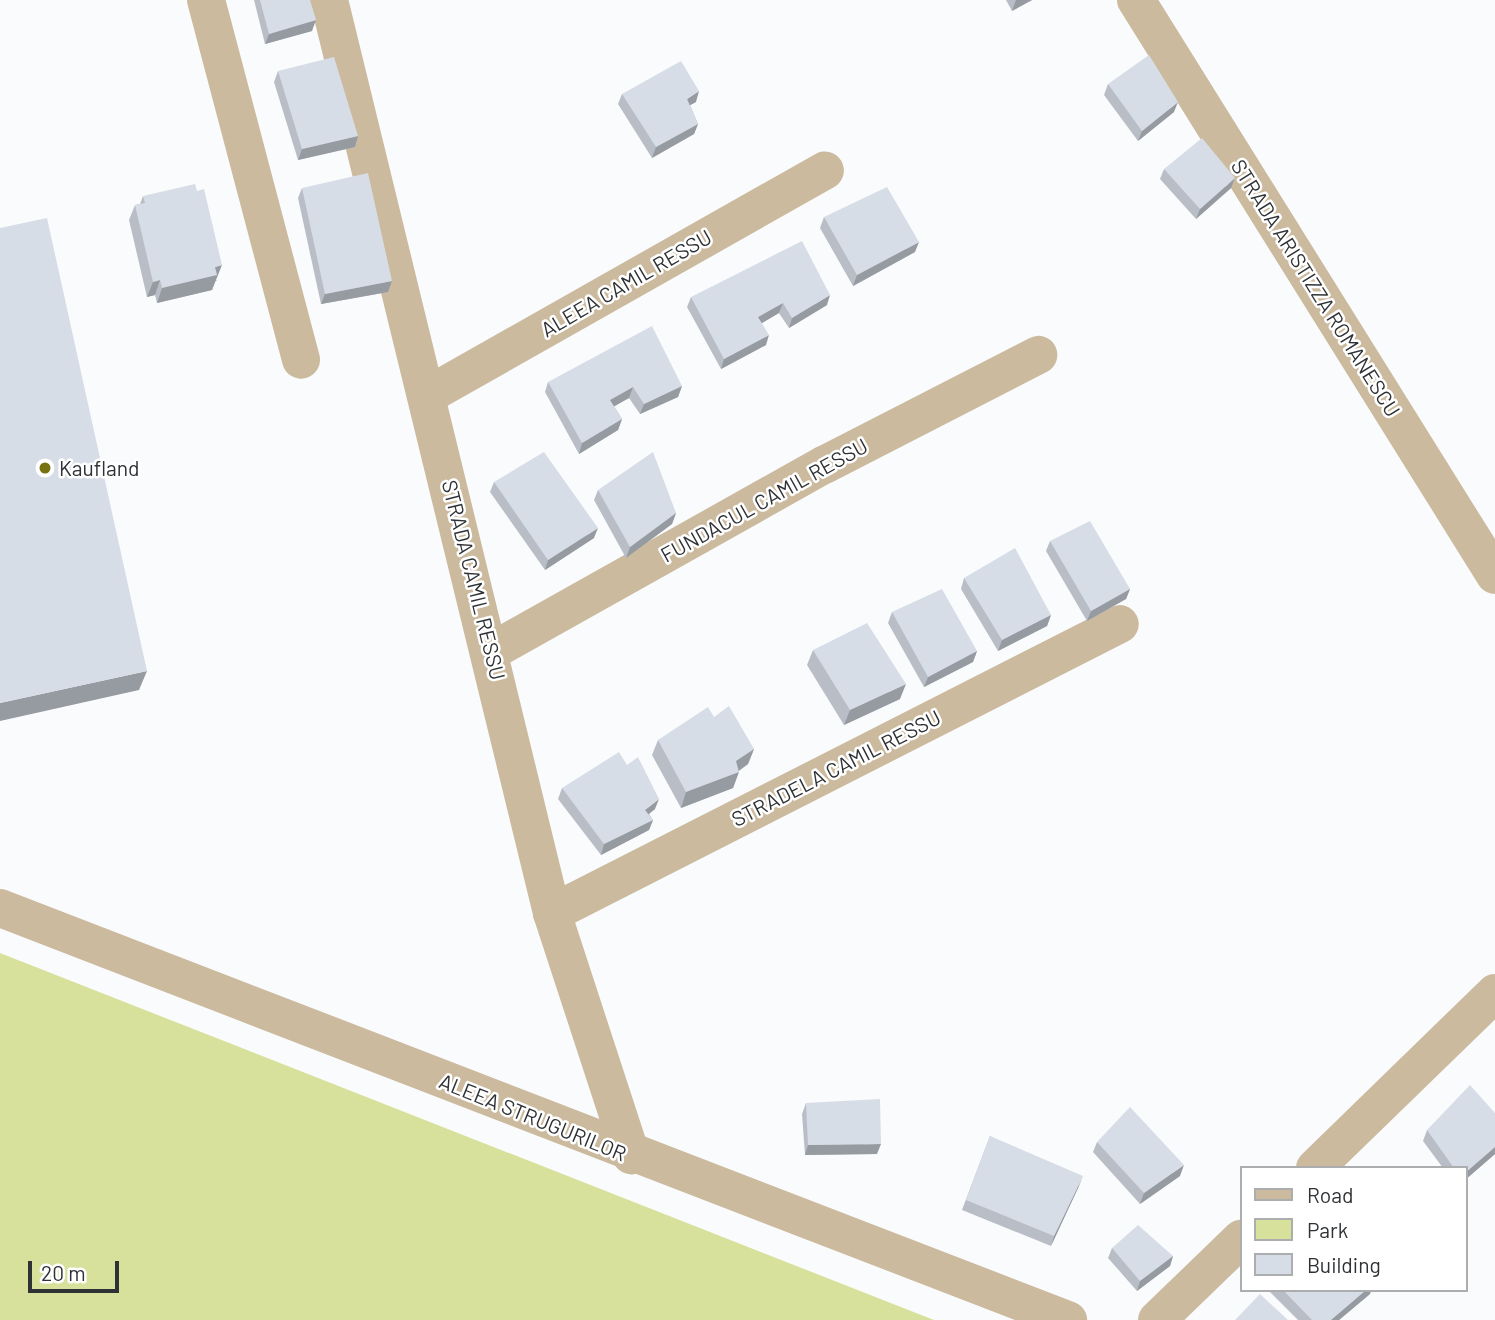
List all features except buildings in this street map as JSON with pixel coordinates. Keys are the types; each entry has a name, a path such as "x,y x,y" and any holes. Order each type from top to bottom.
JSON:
{"street":[{"path":"206,0 301,360"},
{"name":"STRADA CAMIL RESSU","path":"329,0 492,650 552,913 631,1155"},
{"name":"STRADA ARISTIZZA ROMANESCU","path":"1136,0 1495,575"},
{"name":"ALEEA CAMIL RESSU","path":"428,395 825,170"},
{"name":"FUNDACUL CAMIL RESSU","path":"492,650 824,465 1038,355"},
{"name":"STRADELA CAMIL RESSU","path":"552,913 1121,624"},
{"name":"ALEEA STRUGURILOR","path":"0,908 631,1155 1068,1320"},
{"path":"1317,1166 1495,993"},
{"path":"1157,1320 1240,1240"}],"green space":[{"path":"0,953 934,1320 0,1320"}],"place":[{"name":"Kaufland","path":"45,468"}]}
